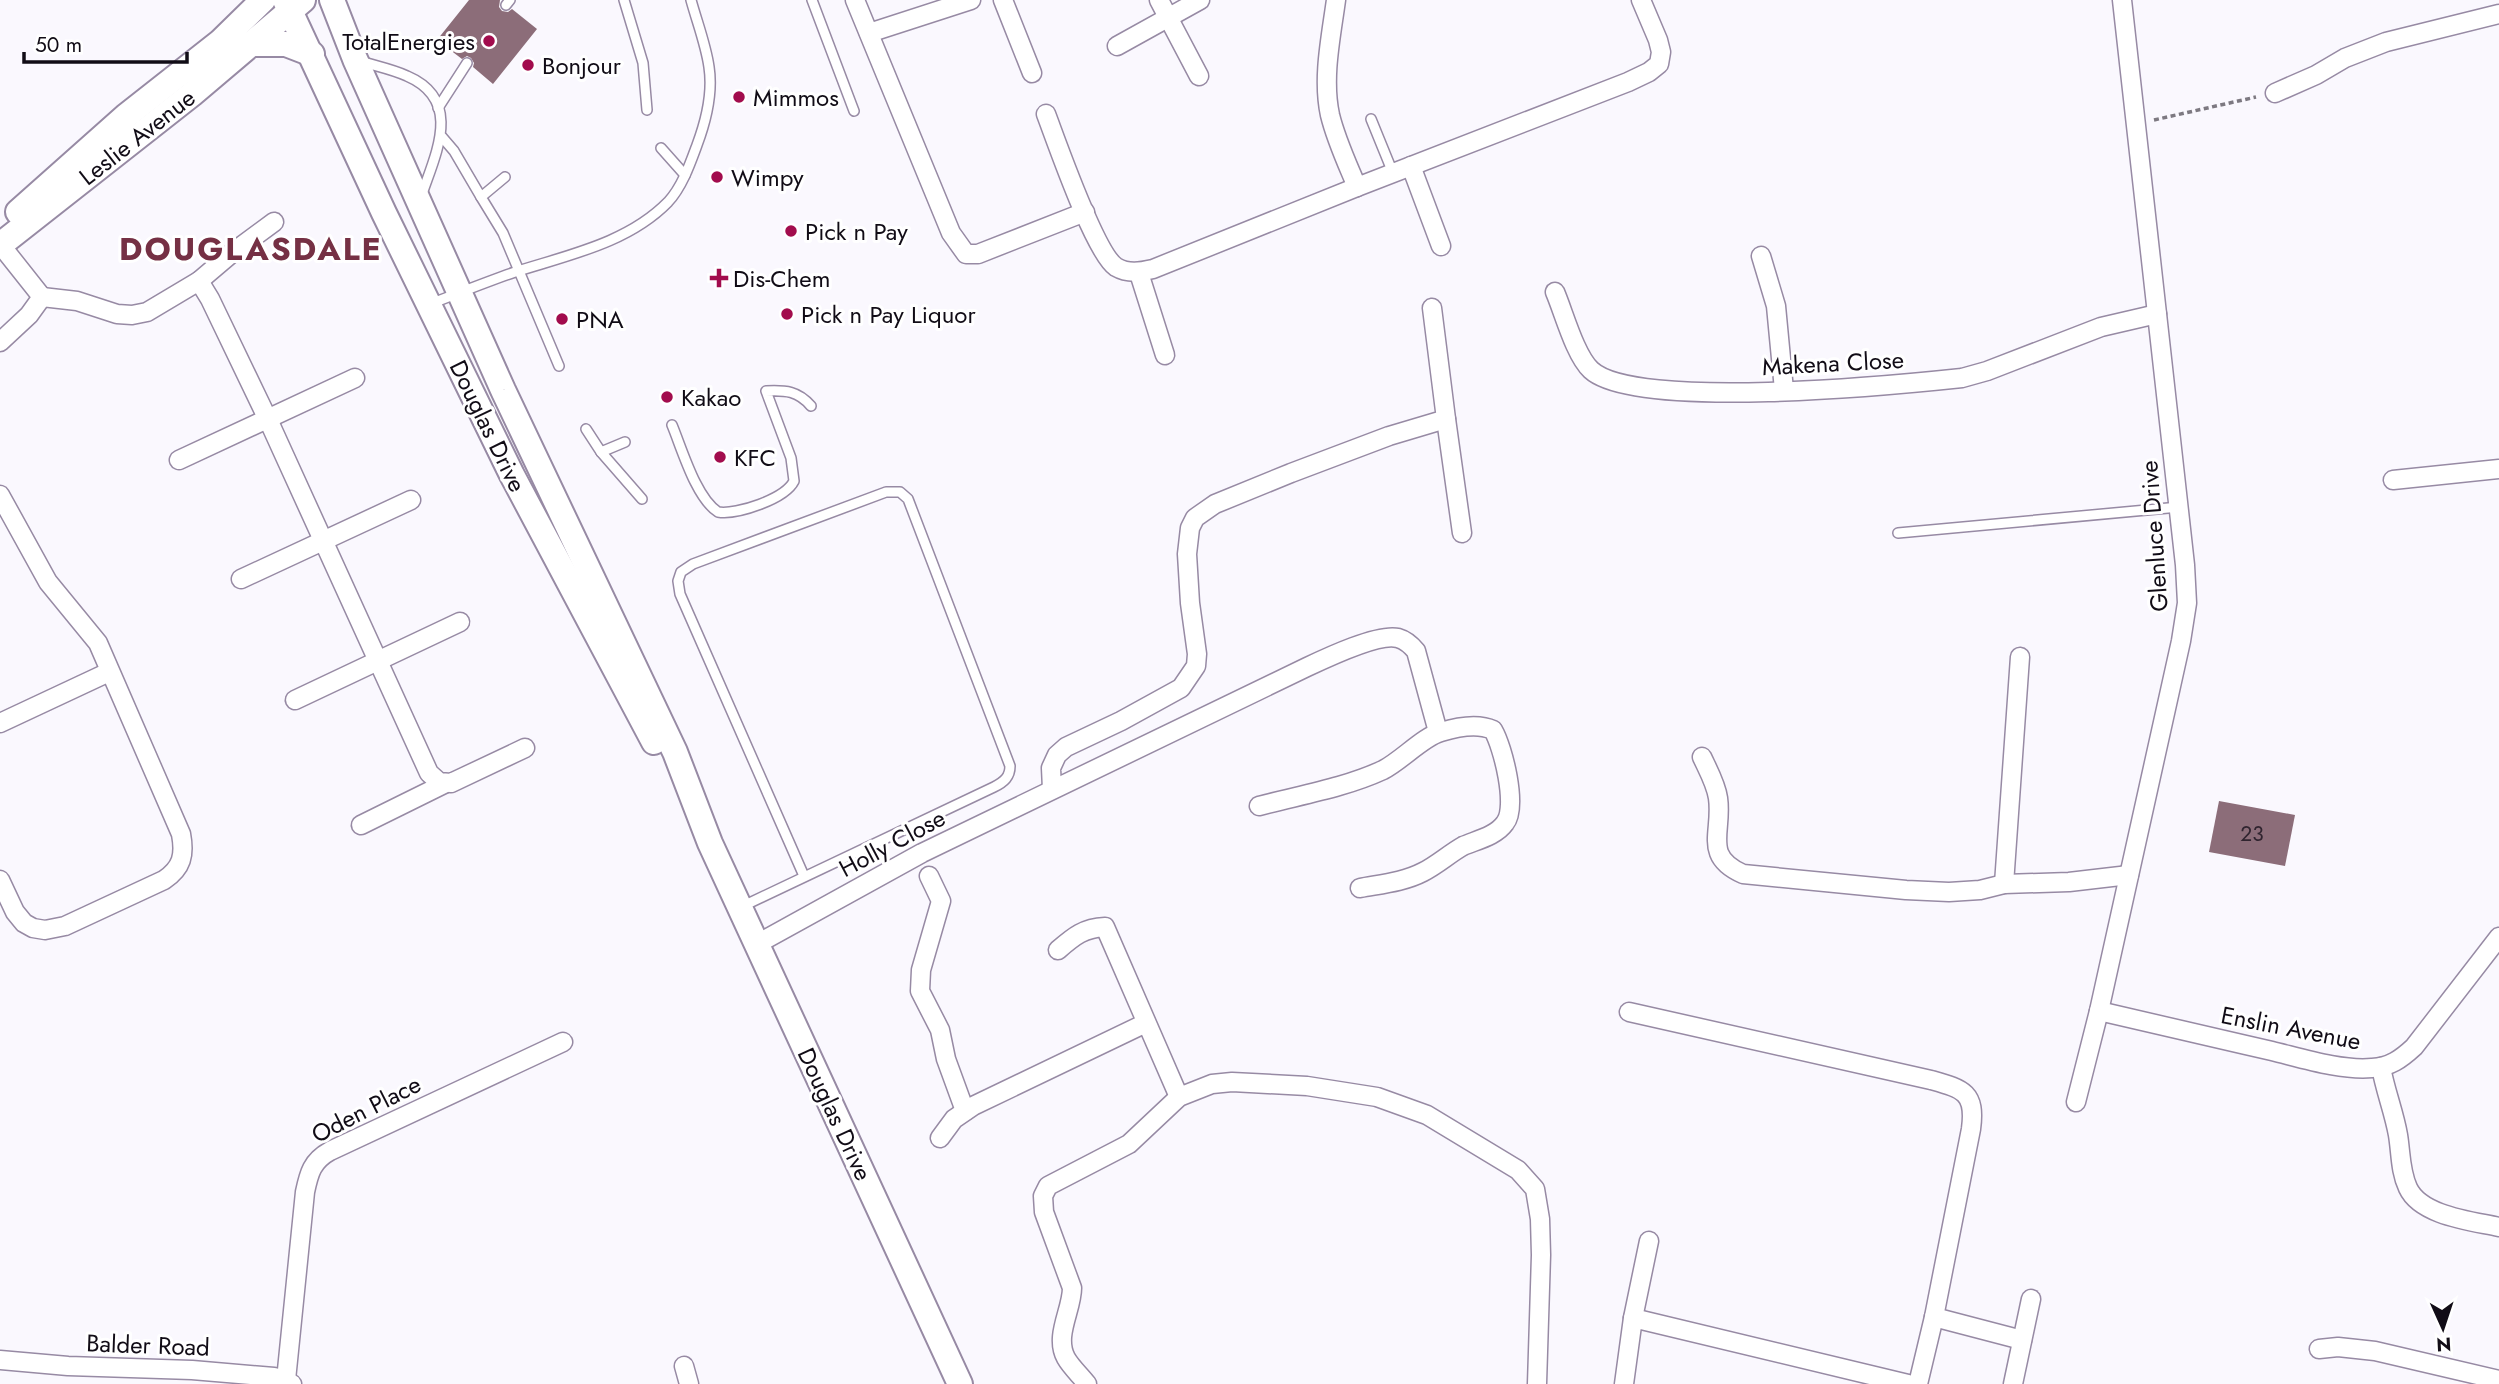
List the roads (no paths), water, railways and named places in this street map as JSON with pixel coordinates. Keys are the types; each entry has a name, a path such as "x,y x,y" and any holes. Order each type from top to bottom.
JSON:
{"street":[{"name":"Leslie Avenue","path":"0,228 126,116 220,43 263,0"},
{"name":"Douglas Drive","path":"332,0 419,204 508,400 675,752 710,843 960,1384"},
{"path":"855,0 951,233 966,254 978,254 1085,212"},
{"path":"869,33 971,0"},
{"path":"1003,0 1032,73"},
{"path":"1159,0 1199,76"},
{"path":"1116,46 1200,0"},
{"path":"1336,0 1329,58 1328,104 1333,125 1357,187"},
{"path":"1046,114 1085,212 1109,260 1116,267 1139,273 1628,82 1656,68 1661,52 1641,0"},
{"name":"Glenluce Drive","path":"2076,1102 2099,1011 2185,619 2186,589 2179,507 2122,0"},
{"name":"Leslie Avenue","path":"0,244 192,94 293,3"},
{"name":"Douglas Drive","path":"293,3 312,54 512,475 568,584 710,843"},
{"path":"2275,93 2316,75 2345,58 2386,42 2499,15"},
{"path":"250,44 286,44 312,54"},
{"path":"1411,166 1441,246"},
{"path":"0,244 42,297 77,301 117,314 132,315 157,307 199,281 274,222"},
{"path":"1761,256 1776,306 1784,390"},
{"path":"1139,273 1165,355"},
{"path":"199,281 211,299 268,420 429,773 444,784"},
{"name":"Makena Close","path":"1555,292 1585,362 1591,369 1607,378 1634,386 1666,390 1740,393 1962,378 1987,372 2101,327 2157,314"},
{"path":"0,341 29,315 42,297"},
{"path":"1432,308 1462,533"},
{"path":"179,460 355,378"},
{"path":"1052,789 1053,761 1066,747 1181,688 1196,666 1187,554 1190,528 1195,518 1215,504 1291,473 1389,436 1446,419"},
{"path":"2393,480 2499,469"},
{"path":"0,495 48,582 94,635 184,846 182,861 173,874 164,880 65,926 45,930 24,923 15,912 0,880"},
{"path":"241,579 411,500"},
{"path":"295,700 460,622"},
{"name":"Holly Close","path":"757,944 922,853 1341,651 1388,637 1401,639 1416,651 1438,732"},
{"path":"2004,884 2020,657"},
{"path":"0,723 109,672"},
{"path":"1259,806 1353,781 1383,770 1438,732 1479,725 1493,730 1501,747 1507,776 1510,813 1507,821 1496,831 1451,853 1424,872 1402,880 1360,888"},
{"path":"361,825 525,748"},
{"path":"1702,757 1718,798 1717,850 1731,869 1743,874 1906,890 1964,892 2004,884 2069,882 2129,874"},
{"path":"929,876 941,901 920,970 920,991 940,1030 946,1059 965,1111"},
{"path":"1058,950 1077,933 1090,928 1105,927 1179,1097"},
{"name":"Enslin Avenue","path":"2099,1011 2345,1066 2368,1069 2381,1067 2403,1058 2424,1036 2499,937"},
{"path":"1629,1012 1931,1080 1964,1092 1972,1103 1971,1129 1918,1384"},
{"path":"940,1138 954,1119 965,1111 1146,1023"},
{"name":"Oden Place","path":"289,1382 305,1192 312,1166 317,1159 563,1042"},
{"path":"2381,1067 2396,1124 2402,1171 2409,1190 2419,1203 2433,1210 2459,1219 2499,1227"},
{"path":"1087,1384 1066,1358 1061,1343 1072,1299 1072,1287 1044,1212 1043,1196 1048,1186 1129,1144 1179,1097 1212,1084 1241,1082 1307,1086 1377,1097 1427,1115 1518,1170 1535,1189 1538,1201 1541,1255 1537,1384"},
{"path":"1624,1384 1648,1241"},
{"path":"2012,1384 2031,1299"},
{"path":"1934,1317 2022,1340"},
{"path":"1633,1318 1908,1384"},
{"path":"2319,1349 2357,1348 2499,1380"},
{"name":"Balder Road","path":"0,1360 68,1366 192,1370 289,1382"},
{"path":"684,1366 689,1384"}],"lane":[{"path":"624,0 643,63 647,110"},
{"path":"429,305 608,241 642,224 670,200 685,175 705,124 708,102 709,68 691,0"},
{"path":"812,0 854,111"},
{"path":"355,59 407,76 426,90 438,108 442,121 442,137 419,204"},
{"path":"438,108 467,63"},
{"path":"1371,119 1394,173"},
{"path":"442,137 454,151 503,233 559,366"},
{"path":"661,148 685,175"},
{"path":"481,197 505,177"},
{"path":"672,425 696,482 710,506 718,512 739,511 785,492 794,481 791,458 766,391 791,391 800,395 811,406"},
{"path":"586,429 601,452 642,499"},
{"path":"601,452 625,442"},
{"path":"740,908 994,787 1009,774 1010,765 908,499 900,492 886,492 693,564 679,576 680,594 700,643 804,876"},
{"path":"1898,533 2179,507"}],"place":[{"name":"TotalEnergies","path":"489,41"},
{"name":"Bonjour","path":"528,65"},
{"name":"Mimmos","path":"739,97"},
{"name":"Wimpy","path":"717,177"},
{"name":"Pick n Pay","path":"791,231"},
{"name":"Dis-Chem","path":"719,278"},
{"name":"Pick n Pay Liquor","path":"787,314"},
{"name":"PNA","path":"562,319"},
{"name":"Kakao","path":"667,397"},
{"name":"KFC","path":"720,457"}],"district":[{"name":"DOUGLASDALE","path":"251,249"}]}
